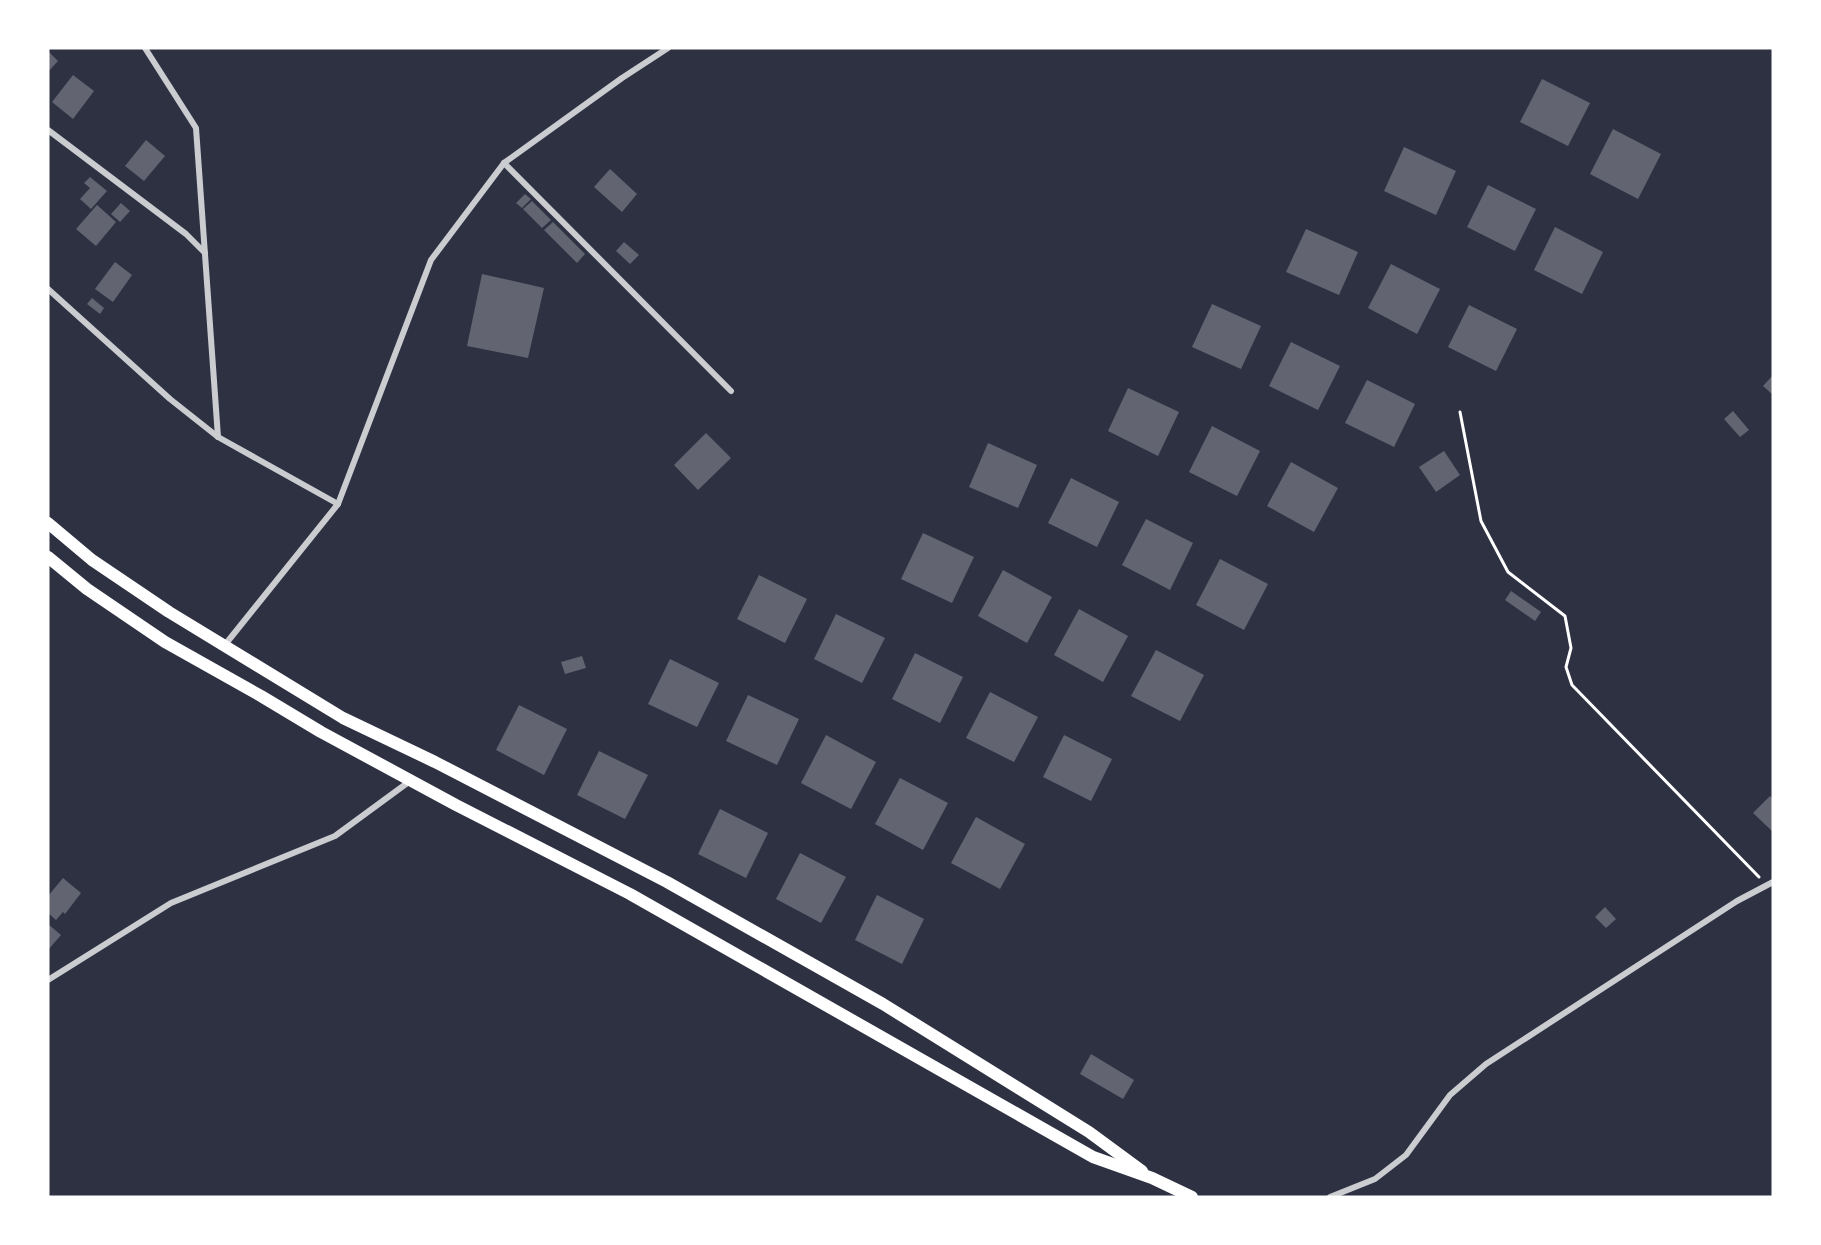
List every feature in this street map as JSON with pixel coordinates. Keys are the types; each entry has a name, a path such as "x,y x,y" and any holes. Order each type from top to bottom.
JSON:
{"main road":[{"path":"48,522 92,560 224,646 343,718 435,762 667,882 883,1004 1089,1132 1152,1178"},
{"path":"48,557 87,589 165,642 321,732 630,894 1093,1157 1152,1178 1192,1197"}],"street":[{"path":"145,48 196,128 218,437"},
{"path":"224,646 338,504 431,260 504,163 668,48"},
{"path":"48,130 186,234 205,254"},
{"path":"504,163 731,391"},
{"path":"48,289 170,399 218,437 338,504"},
{"path":"48,980 171,903 335,836 411,781"},
{"path":"1330,1197 1376,1179 1406,1155 1450,1095 1486,1064 1672,942 1770,883"}],"path":[{"path":"1460,412 1481,521 1508,572 1565,616 1570,648 1566,667 1572,685 1770,883"}],"building":[{"path":"48,51 58,61 48,72"},
{"path":"73,75 94,91 73,119 52,102"},
{"path":"1542,79 1590,103 1568,146 1520,122"},
{"path":"1613,129 1661,154 1638,199 1590,174"},
{"path":"146,140 165,156 144,181 125,166"},
{"path":"1404,147 1456,171 1436,215 1384,191"},
{"path":"610,169 637,194 622,212 594,187"},
{"path":"90,177 107,191 91,209 80,199 90,188 84,183"},
{"path":"1488,185 1536,209 1515,251 1467,227"},
{"path":"525,194 531,199 522,208 516,203"},
{"path":"532,201 551,220 542,228 523,209"},
{"path":"121,203 130,211 120,222 111,214"},
{"path":"97,205 116,222 96,246 76,229"},
{"path":"553,222 585,254 577,263 544,230"},
{"path":"1555,227 1603,252 1582,294 1534,270"},
{"path":"1306,229 1358,252 1339,295 1286,272"},
{"path":"624,242 639,255 630,264 616,251"},
{"path":"115,262 132,275 113,302 95,289"},
{"path":"1391,264 1440,289 1417,334 1368,308"},
{"path":"482,274 544,288 528,358 467,346"},
{"path":"92,298 104,308 100,314 87,304"},
{"path":"1212,304 1261,326 1241,369 1192,347"},
{"path":"1469,305 1517,329 1496,371 1448,347"},
{"path":"1291,342 1340,366 1318,410 1269,386"},
{"path":"1773,375 1773,395 1763,386"},
{"path":"1367,380 1415,404 1394,447 1345,423"},
{"path":"1128,388 1179,412 1158,456 1108,431"},
{"path":"1733,411 1749,430 1740,437 1724,419"},
{"path":"1212,426 1260,451 1237,496 1189,472"},
{"path":"706,433 731,458 698,490 674,465"},
{"path":"988,443 1037,465 1018,508 969,487"},
{"path":"1444,451 1460,475 1436,492 1419,467"},
{"path":"1291,462 1338,488 1314,532 1267,506"},
{"path":"1071,478 1119,502 1097,547 1048,523"},
{"path":"1146,519 1193,543 1170,590 1122,565"},
{"path":"923,533 974,557 952,603 901,579"},
{"path":"1220,559 1268,584 1244,630 1196,605"},
{"path":"1003,570 1052,597 1027,643 978,616"},
{"path":"759,575 807,599 785,643 737,619"},
{"path":"1511,591 1541,612 1535,621 1505,600"},
{"path":"1079,609 1128,636 1103,682 1054,655"},
{"path":"836,614 885,638 862,683 814,659"},
{"path":"1156,650 1204,675 1180,721 1131,696"},
{"path":"915,653 963,677 940,723 892,699"},
{"path":"582,656 586,668 565,674 561,662"},
{"path":"670,659 719,683 697,727 648,704"},
{"path":"990,692 1038,717 1014,762 966,738"},
{"path":"748,695 799,719 777,765 726,741"},
{"path":"519,705 567,729 544,775 496,750"},
{"path":"826,735 876,762 851,809 801,783"},
{"path":"1064,735 1112,759 1091,801 1043,777"},
{"path":"599,751 648,775 625,819 577,795"},
{"path":"900,778 948,803 923,850 875,824"},
{"path":"1770,796 1773,799 1773,832 1753,813"},
{"path":"720,809 768,833 746,878 698,854"},
{"path":"976,817 1025,844 1000,889 951,863"},
{"path":"800,853 846,877 821,923 776,899"},
{"path":"63,878 81,893 65,914 63,912 56,920 48,913 48,896"},
{"path":"877,895 924,919 902,964 855,940"},
{"path":"1605,907 1616,919 1606,928 1595,917"},
{"path":"48,924 61,935 48,950"},
{"path":"1091,1054 1134,1080 1123,1099 1080,1074"}]}
